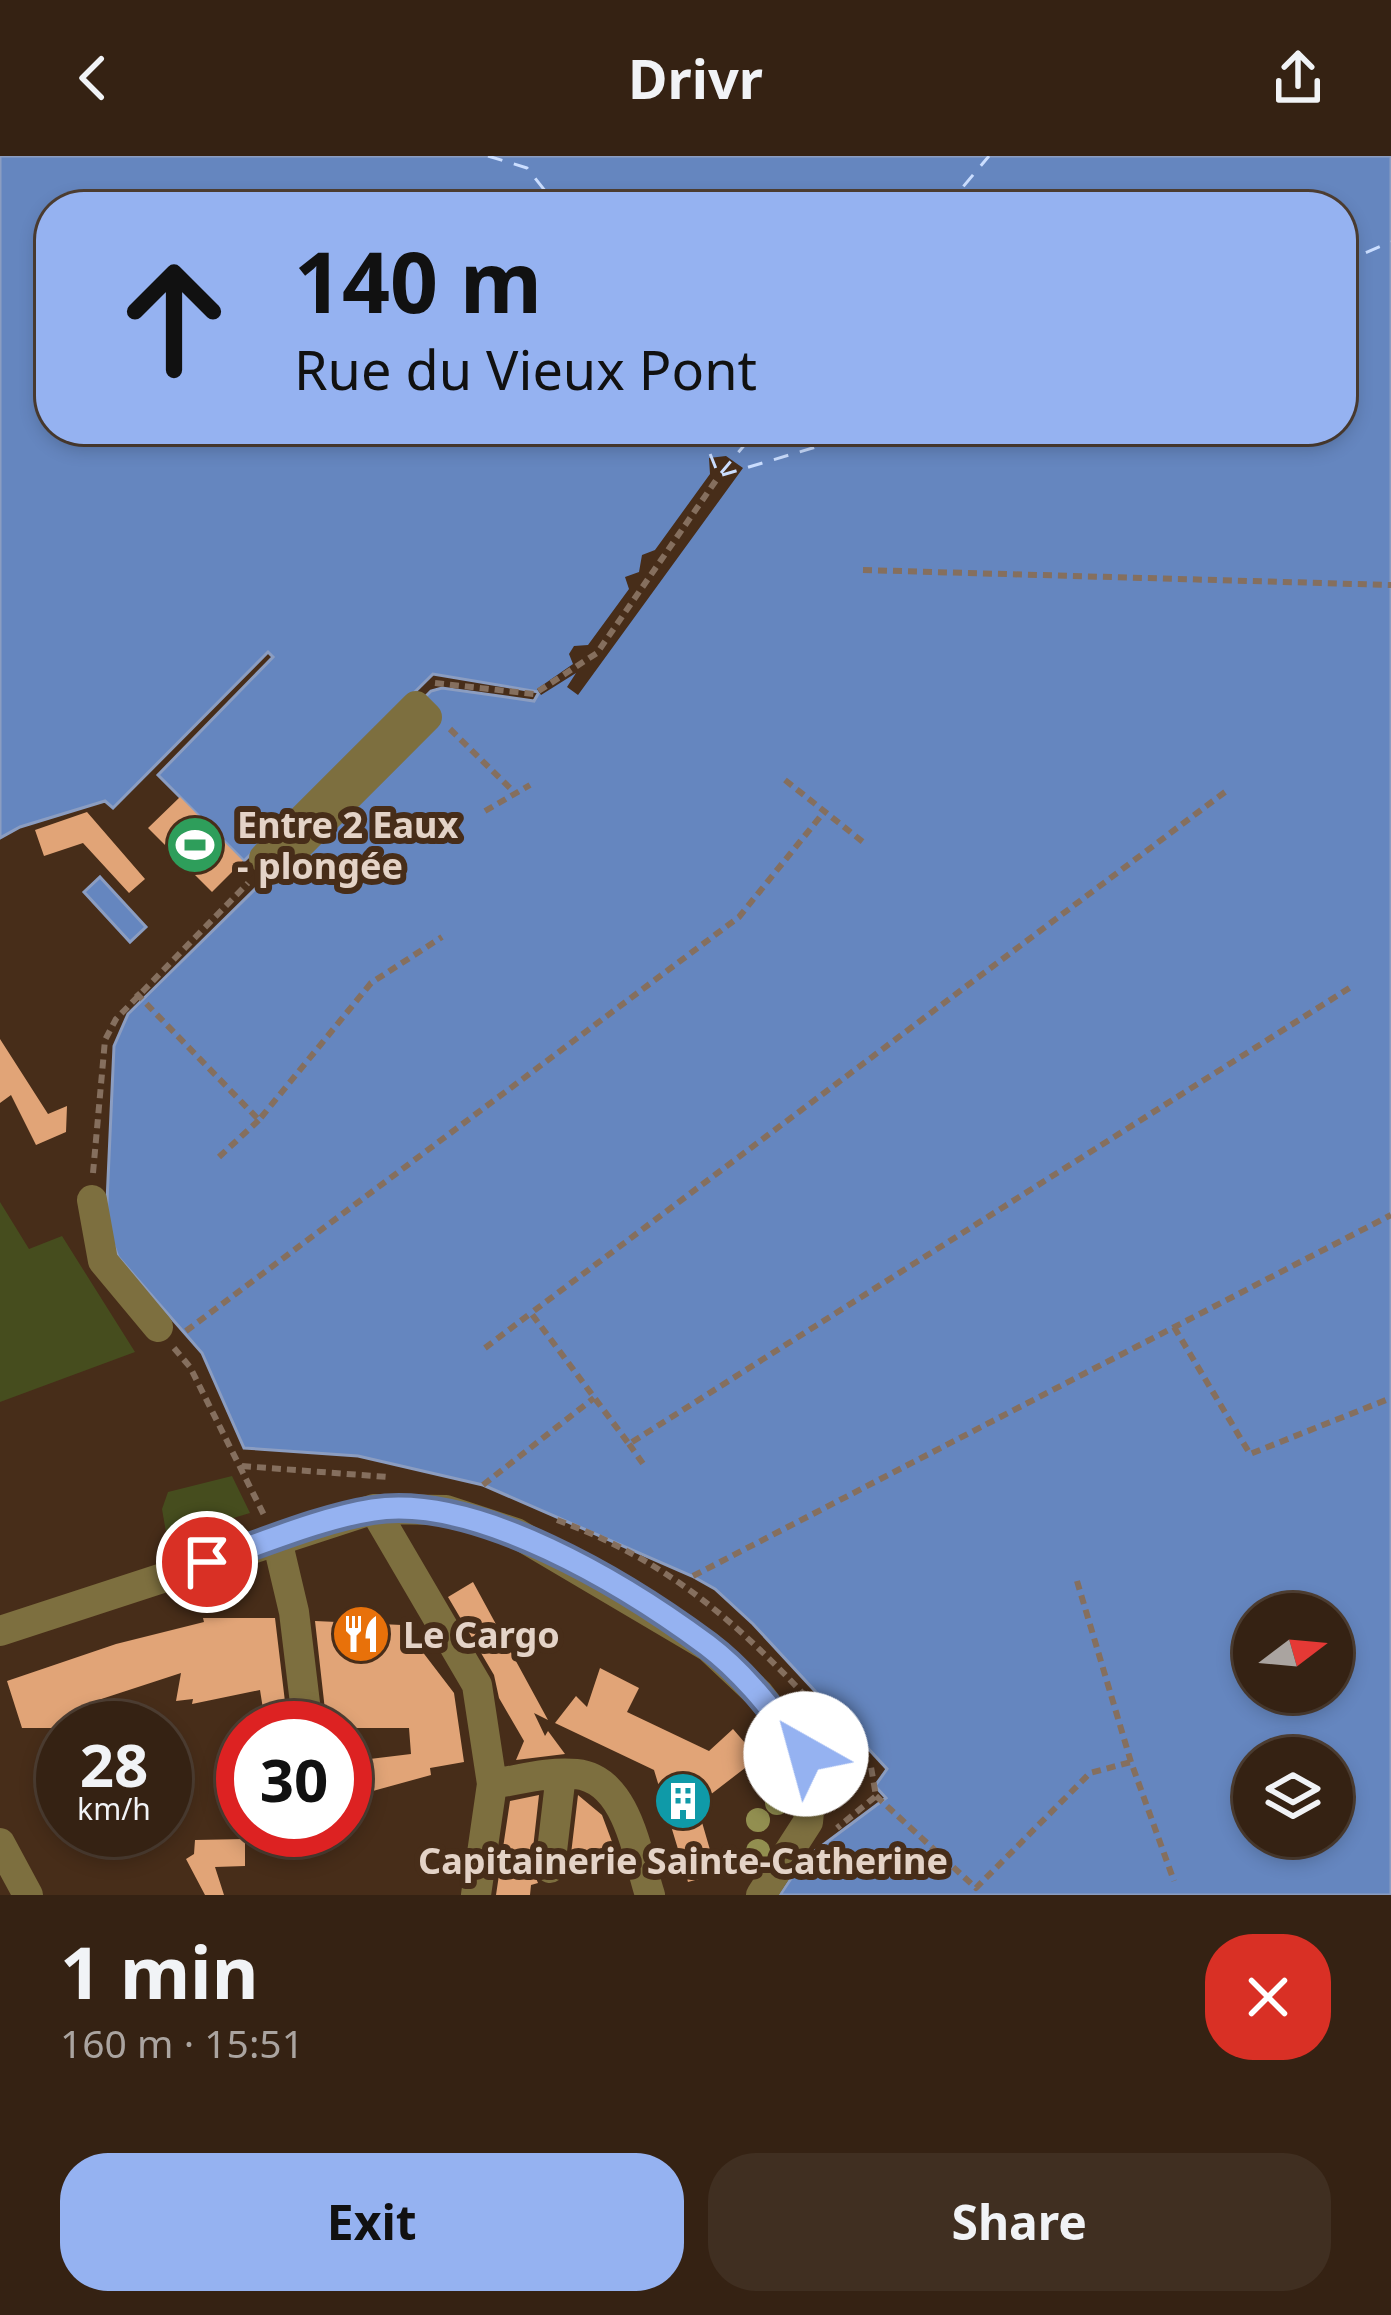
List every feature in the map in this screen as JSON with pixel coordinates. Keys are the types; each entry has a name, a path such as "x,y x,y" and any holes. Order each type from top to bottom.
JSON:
{"street":[{"path":"416,706 427,717 275,869 264,858 303,819 416,706"},
{"path":"92,1200 103,1261 171,1330"},
{"path":"374,1510 477,1685 493,1784 476,1895"},
{"path":"0,1631 374,1510 446,1510 516,1534 709,1646 759,1694 806,1754 813,1769 808,1822 761,1895"},
{"path":"277,1540 294,1612 305,1701"},
{"path":"493,1784 561,1774 592,1779 621,1806 650,1895"},
{"path":"550,1868 561,1774"},
{"path":"0,1843 28,1895"}],"path":[{"path":"539,692 597,653 719,476"},
{"path":"863,570 1391,585"},
{"path":"447,725 515,793"},
{"path":"785,780 863,842"},
{"path":"485,811 530,785"},
{"path":"484,1348 1225,792"},
{"path":"277,1540 171,1330 739,917 824,812"},
{"path":"92,1200 105,1040 136,993 246,885"},
{"path":"219,1157 260,1120 371,983 442,937"},
{"path":"629,1444 1351,988"},
{"path":"136,993 260,1120"},
{"path":"692,1576 1391,1215"},
{"path":"531,1312 646,1468"},
{"path":"1174,1327 1250,1454 1391,1398"},
{"path":"483,1485 594,1398"},
{"path":"1077,1581 1131,1762 1174,1881"},
{"path":"877,1796 976,1888 1090,1773 1131,1762"}],"green space":[{"path":"0,1202 29,1249 62,1236 135,1352 0,1402"},
{"path":"232,1476 250,1513 167,1538 162,1509 168,1492"}],"water":[{"path":"0,156 1391,156 1391,1895 780,1895 804,1859 886,1798 875,1786 887,1769 715,1589 483,1485 358,1456 244,1448 202,1353 118,1257 106,1224 114,1046 128,1014 314,831 303,819 431,691 442,688 534,701 539,692 433,674 244,861 158,775 273,657 268,652 113,808 105,801 20,827 0,838"},
{"path":"100,877 146,927 130,942 84,892"}],"pier":[{"path":"726,456 743,468 578,695 567,687 576,673 541,695 537,689 573,664 569,654 574,646 588,645 629,589 625,577 639,572 642,555 655,550 710,474 709,458"}],"building":[{"name":"Entre 2 Eaux - plongée","path":"180,797 243,861 212,892 148,828"},
{"path":"87,812 145,879 129,893 83,843 44,856 35,830"},
{"path":"0,1039 48,1114 67,1106 66,1132 36,1145 11,1095 0,1103"},
{"path":"473,1582 548,1720 534,1713 545,1736 548,1731 565,1754 516,1760 524,1741 499,1698 494,1675 448,1597"},
{"path":"203,1618 275,1618 285,1701 262,1701 260,1690 192,1704 193,1699 176,1701 181,1673 95,1701 36,1701 36,1728 22,1728 7,1681 116,1644 204,1622"},
{"path":"315,1621 402,1625 454,1693 464,1762 430,1768 431,1775 372,1791 372,1759 411,1754 409,1728 372,1728 372,1701 324,1701"},
{"path":"600,1668 639,1688 627,1712 709,1751 733,1729 758,1758 697,1805 717,1874 688,1882 654,1770 555,1723 576,1696 587,1707"},
{"path":"539,1795 531,1866 538,1883 531,1885 530,1895 496,1895 510,1801"},
{"path":"578,1795 602,1815 624,1874 610,1879 602,1858 569,1871"},
{"path":"195,1840 216,1840 216,1857 245,1857 245,1866 215,1867 224,1895 205,1895 186,1859 194,1854"}],"ferry route":[{"path":"488,156 527,168 546,192"},
{"path":"959,192 989,156"},
{"path":"1356,257 1391,242"},
{"path":"706,444 719,476 826,444"},
{"path":"721,473 745,444"}],"place":[{"name":"Entre 2 Eaux - plongée","path":"195,845"},
{"name":"Le Cargo","path":"361,1634"},
{"name":"Capitainerie Sainte-Catherine","path":"683,1801"}],"route":[{"path":"207,1562 374,1510 446,1510 516,1534 709,1646 759,1694 806,1754"}]}
